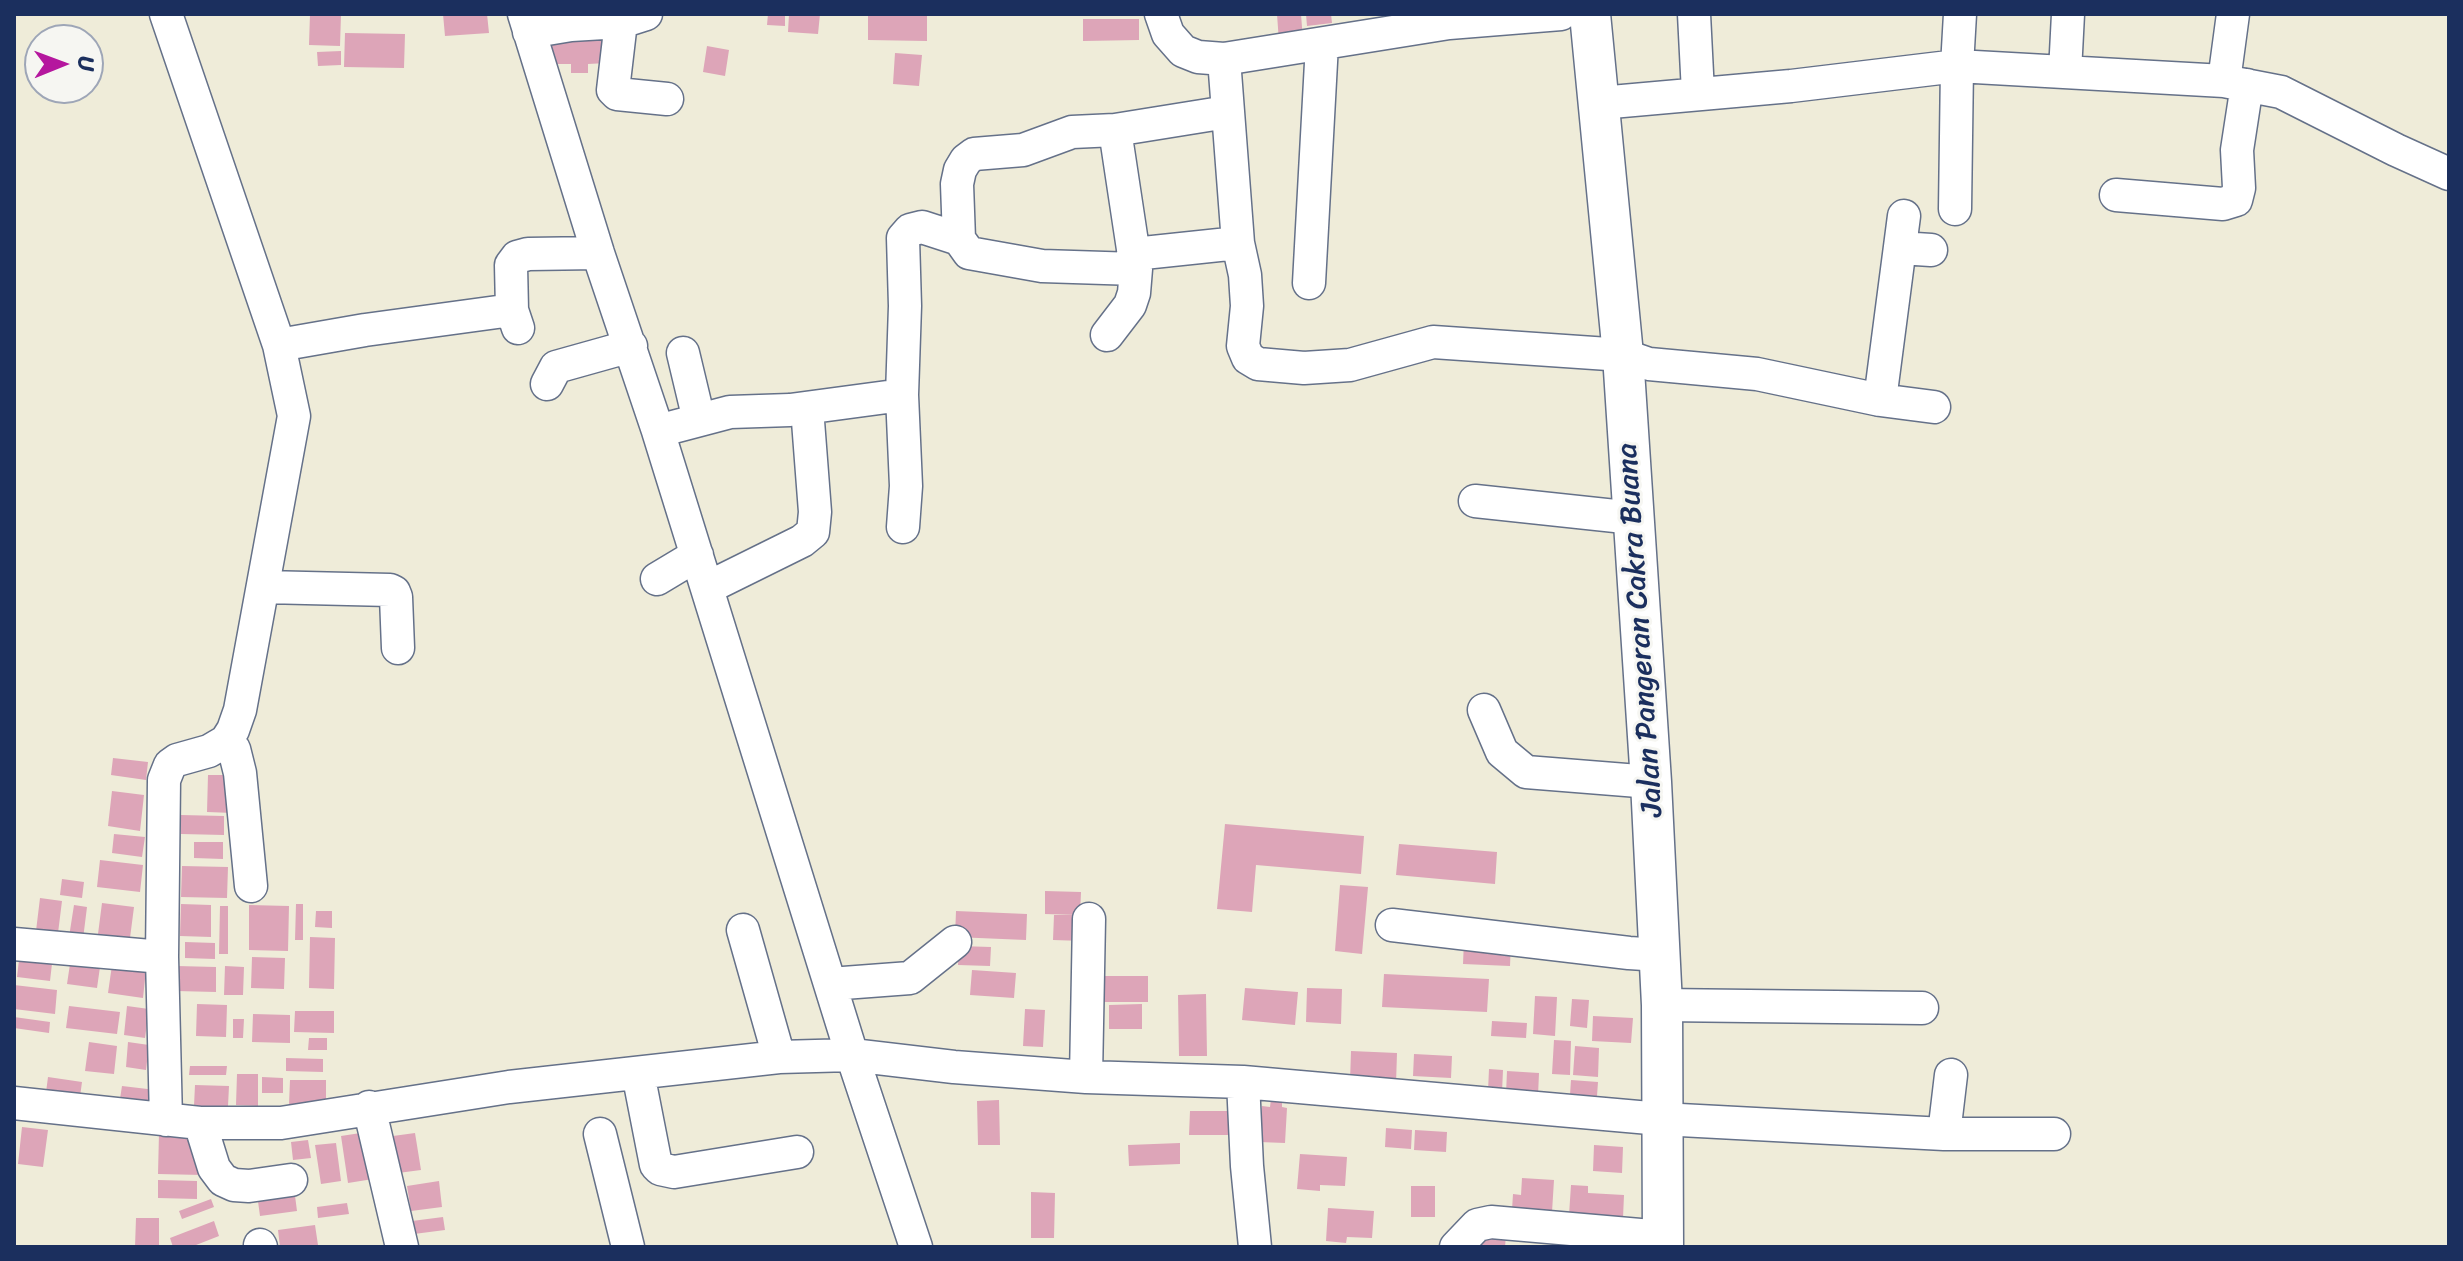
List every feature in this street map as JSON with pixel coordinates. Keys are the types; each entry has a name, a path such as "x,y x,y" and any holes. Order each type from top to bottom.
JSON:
{"main road":[{"name":"Jalan Pangeran Cakra Buana","path":"1590,14 1623,355 1651,782 1662,1005 1663,1242"}],"street":[{"path":"166,14 279,345 294,416 264,587 240,710 233,730 226,741 209,751 177,760 166,771 162,957 166,1120"},
{"path":"1161,14 1168,34 1183,51 1198,57 1224,59 1449,23 1561,14"},
{"path":"1694,14 1698,93"},
{"path":"1955,209 1960,14"},
{"path":"2065,72 2068,14"},
{"path":"2116,195 2223,204 2236,200 2239,188 2233,14"},
{"path":"667,99 617,94 613,90 634,18 526,23 658,431 852,1055 916,1247"},
{"path":"1309,283 1322,44"},
{"path":"1224,59 1238,243 1245,275 1247,306 1243,346 1248,358 1258,364 1304,368 1350,365 1385,358 1433,342 1623,355 1649,364 1757,374 1880,400 1934,407"},
{"path":"1600,103 1791,86 1957,66 2236,83 2281,92 2449,174"},
{"path":"1227,112 1115,130 1072,132 1023,150 974,154 960,170 957,184 959,239 963,248 978,255 1042,266 1135,262 1238,243"},
{"path":"1107,335 1130,305 1135,262 1115,130"},
{"path":"1880,400 1916,249 1904,216"},
{"path":"903,527 906,486 902,395 905,306 903,238 910,230 922,227 959,239"},
{"path":"279,345 365,330 515,319 511,265 517,257 528,254 598,253"},
{"path":"547,384 556,367 631,346"},
{"path":"683,353 699,420"},
{"path":"658,431 730,412 807,408 902,395"},
{"path":"707,588 802,541 813,532 815,512 807,408"},
{"path":"1475,501 1634,518"},
{"path":"657,579 697,555"},
{"path":"264,587 394,592 398,648"},
{"path":"1484,710 1502,752 1526,772 1651,782"},
{"path":"226,741 234,749 240,773 251,886"},
{"path":"1086,1077 1089,919"},
{"path":"1392,925 1660,955"},
{"path":"743,930 779,1057"},
{"path":"830,984 910,978 955,942"},
{"path":"14,944 162,957"},
{"path":"1662,1005 1922,1008"},
{"path":"14,1103 200,1123 281,1123 509,1087 779,1057 852,1055 1086,1077 1243,1082 1661,1119 1944,1134 2054,1134"},
{"path":"638,1073 656,1165 660,1169 674,1172 797,1152"},
{"path":"1944,1134 1951,1075"},
{"path":"1243,1082 1255,1247"},
{"path":"369,1107 402,1247"},
{"path":"200,1123 214,1168 223,1180 249,1186 291,1180"},
{"path":"600,1134 628,1247"},
{"path":"1456,1247 1477,1225 1491,1222 1663,1242"}],"building":[{"path":"310,14 341,14 340,46 309,45"},
{"path":"443,14 487,14 489,33 445,36"},
{"path":"768,14 785,14 785,26 767,25"},
{"path":"789,14 820,14 818,34 788,32"},
{"path":"868,14 927,14 927,41 868,40"},
{"path":"1277,14 1301,14 1303,40 1279,42"},
{"path":"1306,14 1331,14 1332,23 1307,26"},
{"path":"1083,19 1139,19 1139,40 1083,41"},
{"path":"345,33 405,34 404,68 344,67"},
{"path":"607,36 607,63 588,64 588,73 571,73 571,64 550,64 549,37"},
{"path":"707,46 729,50 725,76 703,72"},
{"path":"341,51 341,65 318,66 317,52"},
{"path":"895,53 922,55 919,86 893,84"},
{"path":"113,758 148,762 146,780 111,775"},
{"path":"208,775 234,775 233,813 207,812"},
{"path":"112,791 144,795 140,831 108,826"},
{"path":"181,815 224,816 224,835 181,834"},
{"path":"1225,824 1364,836 1361,874 1256,865 1252,912 1217,909"},
{"path":"114,834 145,837 142,857 112,853"},
{"path":"194,842 223,842 223,859 194,858"},
{"path":"1399,844 1497,852 1495,884 1396,875"},
{"path":"100,860 143,865 140,892 97,887"},
{"path":"182,866 228,867 227,898 181,897"},
{"path":"62,879 84,882 82,898 60,895"},
{"path":"1340,885 1368,887 1362,954 1335,951"},
{"path":"1045,891 1081,892 1080,916 1084,941 1053,940 1054,915 1077,915 1045,914"},
{"path":"40,898 62,901 58,933 36,931"},
{"path":"102,903 134,907 130,938 98,934"},
{"path":"181,904 211,905 211,937 180,936"},
{"path":"296,904 303,904 303,940 295,940"},
{"path":"74,905 87,907 83,939 69,937"},
{"path":"249,905 289,906 288,951 249,950"},
{"path":"220,906 228,906 228,954 219,954"},
{"path":"316,911 332,911 332,928 315,927"},
{"path":"956,911 1027,914 1026,940 955,937"},
{"path":"310,937 335,938 334,989 309,988"},
{"path":"1464,940 1511,942 1510,966 1463,964"},
{"path":"185,942 215,943 215,959 185,958"},
{"path":"959,946 991,947 990,966 958,965"},
{"path":"20,951 53,955 50,981 17,977"},
{"path":"252,957 285,958 284,989 251,988"},
{"path":"70,964 100,967 97,988 67,984"},
{"path":"112,965 146,970 143,998 108,993"},
{"path":"177,966 216,967 216,992 176,991"},
{"path":"225,966 244,967 243,995 224,995"},
{"path":"972,970 1016,973 1014,998 970,995"},
{"path":"1384,974 1489,979 1487,1012 1382,1007"},
{"path":"1098,976 1148,976 1148,1002 1098,1002"},
{"path":"14,985 57,990 55,1014 14,1009"},
{"path":"1245,988 1298,992 1295,1025 1242,1020"},
{"path":"1307,988 1342,989 1341,1024 1306,1022"},
{"path":"1206,994 1207,1056 1179,1056 1178,995"},
{"path":"1535,996 1557,997 1555,1036 1533,1034"},
{"path":"1572,999 1589,1000 1587,1028 1570,1026"},
{"path":"197,1004 227,1005 226,1037 196,1036"},
{"path":"1142,1004 1142,1029 1109,1029 1109,1005"},
{"path":"69,1006 120,1012 117,1034 66,1028"},
{"path":"127,1006 149,1009 145,1038 124,1035"},
{"path":"1025,1009 1045,1010 1043,1047 1023,1046"},
{"path":"295,1011 334,1011 334,1033 294,1032"},
{"path":"253,1014 290,1015 290,1043 252,1042"},
{"path":"1593,1016 1633,1018 1631,1043 1592,1041"},
{"path":"14,1017 50,1022 49,1033 14,1028"},
{"path":"233,1019 244,1019 243,1038 233,1038"},
{"path":"1492,1021 1527,1023 1526,1038 1491,1036"},
{"path":"309,1038 327,1038 327,1050 308,1050"},
{"path":"1554,1040 1571,1041 1570,1075 1552,1074"},
{"path":"89,1042 117,1046 114,1074 85,1071"},
{"path":"128,1042 149,1045 146,1070 126,1067"},
{"path":"1575,1046 1599,1048 1598,1077 1573,1075"},
{"path":"1351,1051 1397,1053 1396,1084 1350,1082"},
{"path":"1414,1054 1452,1056 1451,1078 1413,1076"},
{"path":"286,1058 323,1059 323,1072 286,1071"},
{"path":"190,1066 227,1066 226,1075 189,1075"},
{"path":"1489,1069 1503,1070 1502,1092 1488,1091"},
{"path":"1507,1071 1539,1073 1538,1096 1506,1094"},
{"path":"237,1074 258,1074 258,1106 236,1105"},
{"path":"48,1077 82,1082 79,1104 45,1100"},
{"path":"262,1077 283,1078 283,1093 262,1093"},
{"path":"290,1080 326,1080 326,1105 289,1105"},
{"path":"1571,1080 1598,1082 1597,1096 1570,1095"},
{"path":"195,1085 229,1086 228,1106 194,1106"},
{"path":"122,1086 156,1090 153,1116 118,1112"},
{"path":"1271,1099 1282,1100 1282,1107 1287,1108 1285,1143 1259,1142 1262,1106 1270,1107"},
{"path":"999,1100 1000,1145 978,1145 977,1101"},
{"path":"1190,1111 1237,1111 1236,1135 1189,1135"},
{"path":"22,1127 48,1130 43,1167 18,1164"},
{"path":"1386,1128 1412,1130 1411,1149 1385,1147"},
{"path":"1415,1130 1447,1132 1446,1152 1414,1150"},
{"path":"367,1132 373,1179 348,1183 341,1136"},
{"path":"159,1133 202,1135 202,1175 158,1174"},
{"path":"415,1133 421,1170 398,1173 393,1136"},
{"path":"308,1140 311,1158 293,1160 291,1142"},
{"path":"336,1143 341,1181 321,1184 315,1145"},
{"path":"1180,1143 1180,1164 1129,1166 1128,1145"},
{"path":"1594,1145 1623,1147 1622,1173 1593,1171"},
{"path":"1300,1154 1347,1157 1345,1186 1320,1185 1320,1191 1297,1189"},
{"path":"1522,1178 1554,1180 1552,1212 1512,1210 1513,1194 1521,1195"},
{"path":"158,1180 197,1181 197,1199 158,1198"},
{"path":"439,1181 442,1207 411,1211 407,1186"},
{"path":"1571,1185 1588,1186 1588,1193 1624,1195 1623,1218 1569,1215"},
{"path":"1411,1186 1435,1186 1435,1217 1411,1217"},
{"path":"294,1188 297,1211 260,1216 257,1194"},
{"path":"1031,1192 1055,1193 1054,1238 1031,1238"},
{"path":"211,1199 214,1207 182,1219 179,1211"},
{"path":"347,1203 349,1214 318,1218 317,1207"},
{"path":"1328,1208 1374,1211 1372,1238 1347,1237 1346,1243 1326,1241"},
{"path":"443,1217 445,1230 414,1234 412,1221"},
{"path":"136,1218 159,1218 159,1247 135,1247"},
{"path":"214,1221 219,1236 191,1247 173,1247 170,1238"},
{"path":"315,1225 318,1245 280,1247 278,1230"},
{"path":"1482,1233 1506,1235 1505,1247 1482,1247"}]}
